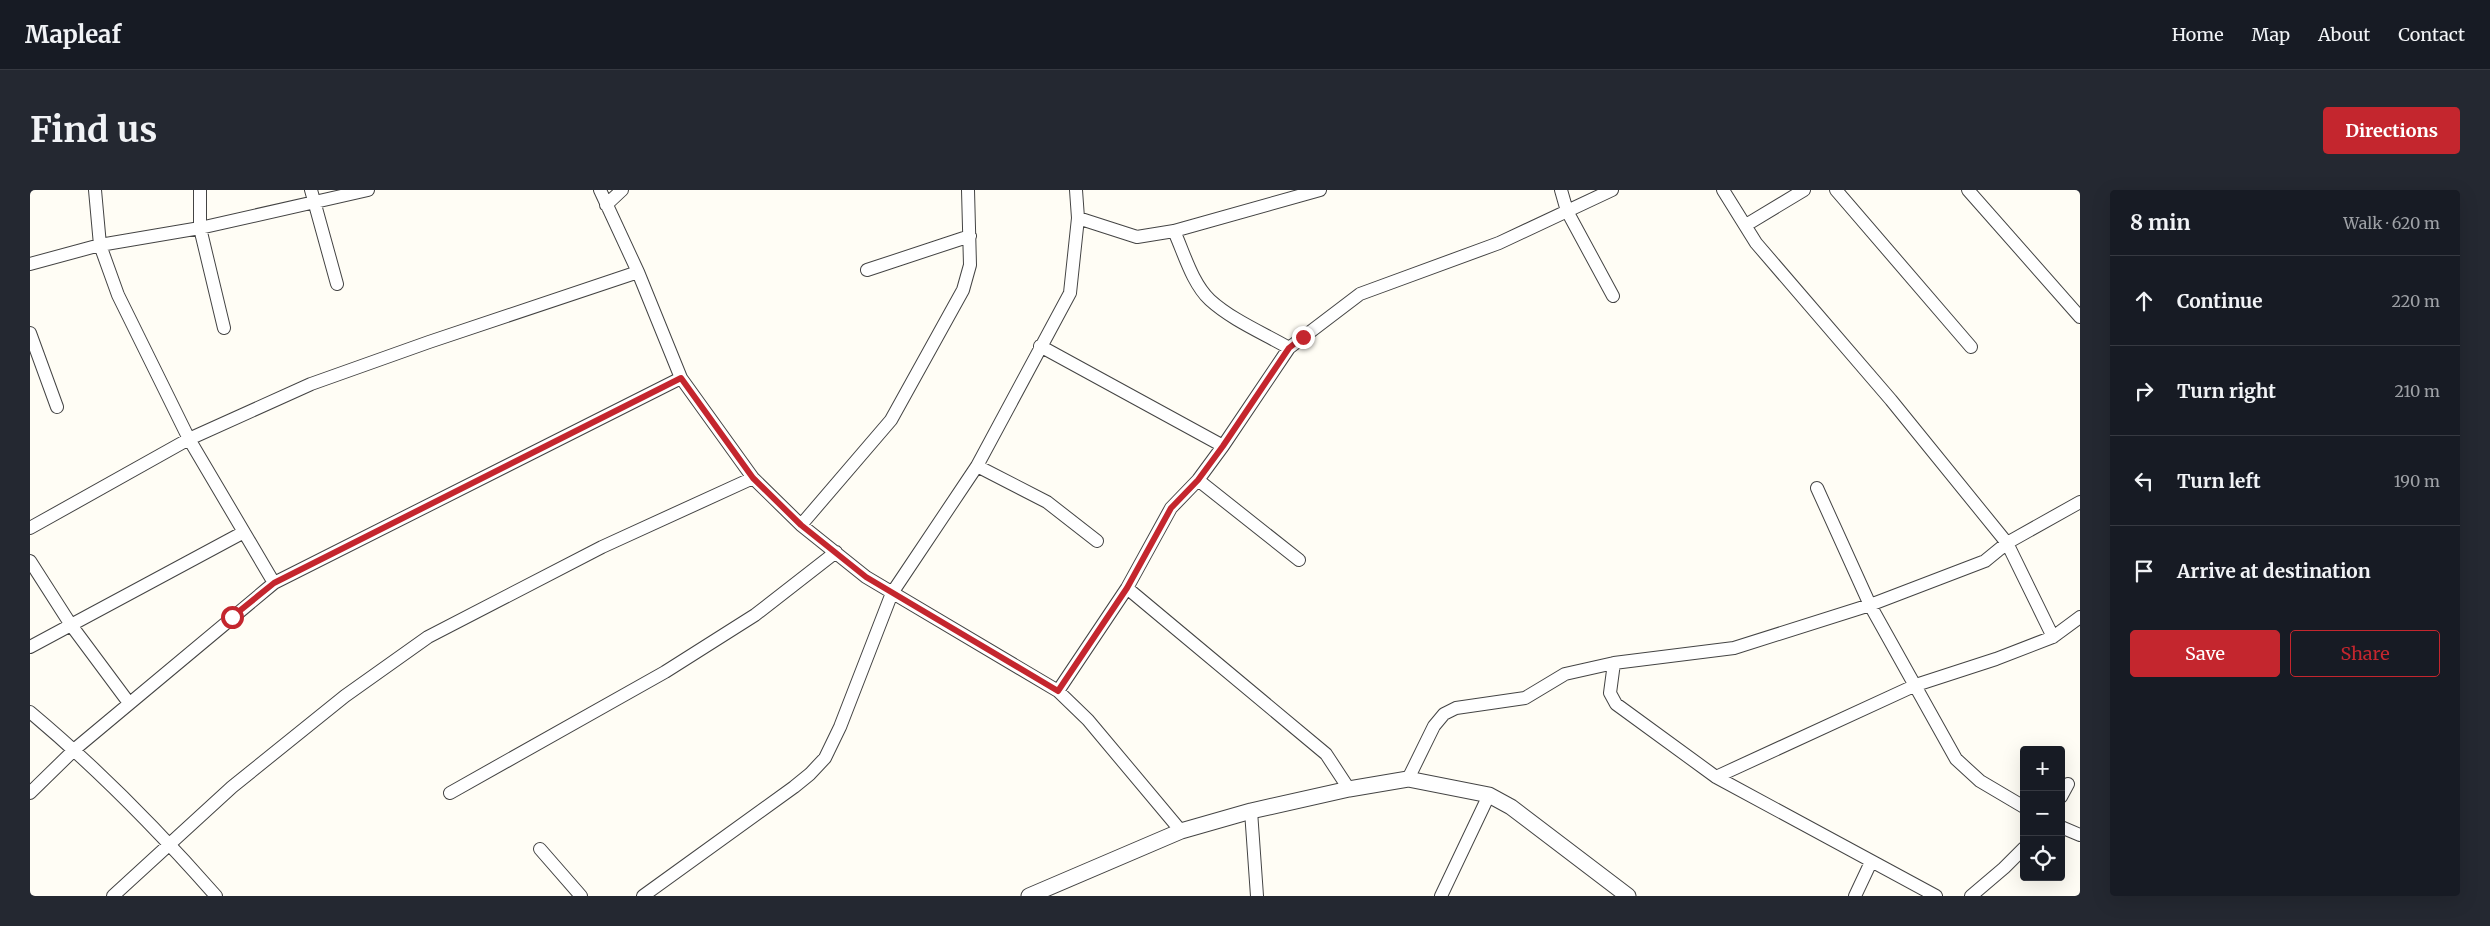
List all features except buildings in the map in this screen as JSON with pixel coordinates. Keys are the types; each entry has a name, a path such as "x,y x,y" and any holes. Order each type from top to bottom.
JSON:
{"street":[{"path":"95,190 100,245 118,295 189,439 274,583"},
{"path":"200,190 200,228 224,328"},
{"path":"30,264 100,245 200,228 313,196 368,190"},
{"path":"600,190 638,272 681,378 753,478 801,525 866,577 1058,691 1088,720 1181,831"},
{"path":"606,205 622,190"},
{"path":"801,525 891,420 963,290 970,265 968,190"},
{"path":"643,896 794,787 825,758 840,727 892,593 977,466 1070,293 1078,218 1076,190"},
{"path":"1078,218 1137,237 1174,231 1320,190"},
{"path":"1561,190 1567,212 1613,296"},
{"path":"1058,691 1127,588 1171,508 1198,480 1289,348 1360,294 1499,243 1612,190"},
{"path":"1724,190 1756,243 1891,400 2007,544 2053,637"},
{"path":"1746,225 1804,190"},
{"path":"1836,190 1971,347"},
{"path":"1968,190 2080,316"},
{"path":"313,196 337,284"},
{"path":"1174,231 1194,277 1209,299 1239,320 1289,348"},
{"path":"867,270 970,236"},
{"path":"30,528 189,439 320,381 429,342 638,272"},
{"path":"30,333 57,407"},
{"path":"1040,346 1223,446"},
{"path":"30,793 75,750 274,583 681,378"},
{"path":"977,466 1047,502 1097,541"},
{"path":"113,896 232,787 345,696 428,637 602,547 753,478"},
{"path":"1198,480 1299,560"},
{"path":"1817,488 1870,605 1956,759 1980,781 2020,805"},
{"path":"1408,779 1434,726 1444,714 1456,708 1525,698 1565,674 1614,663 1734,648 1870,605 1985,561 2007,544 2080,502"},
{"path":"30,647 244,532"},
{"path":"450,793 665,672 755,615 836,552"},
{"path":"30,561 71,625 130,703"},
{"path":"1127,588 1326,754 1349,789"},
{"path":"1716,777 1916,685 1996,659 2053,637 2080,617"},
{"path":"1614,663 1610,693 1616,704 1716,777 1936,896"},
{"path":"30,712 75,750 171,844 216,896"},
{"path":"1032,895 1181,831 1251,811 1349,789 1408,779 1489,795 1511,807 1628,896"},
{"path":"2064,791 2068,784"},
{"path":"1440,896 1489,795"},
{"path":"1251,811 1257,896"},
{"path":"2065,829 2080,835"},
{"path":"540,849 573,893"},
{"path":"1971,896 2020,852"},
{"path":"1855,896 1871,862"}],"route":[{"path":"232,617 274,583 681,378 753,478 801,525 866,577 1058,691 1127,588 1171,508 1198,480 1289,348 1303,337"}]}
